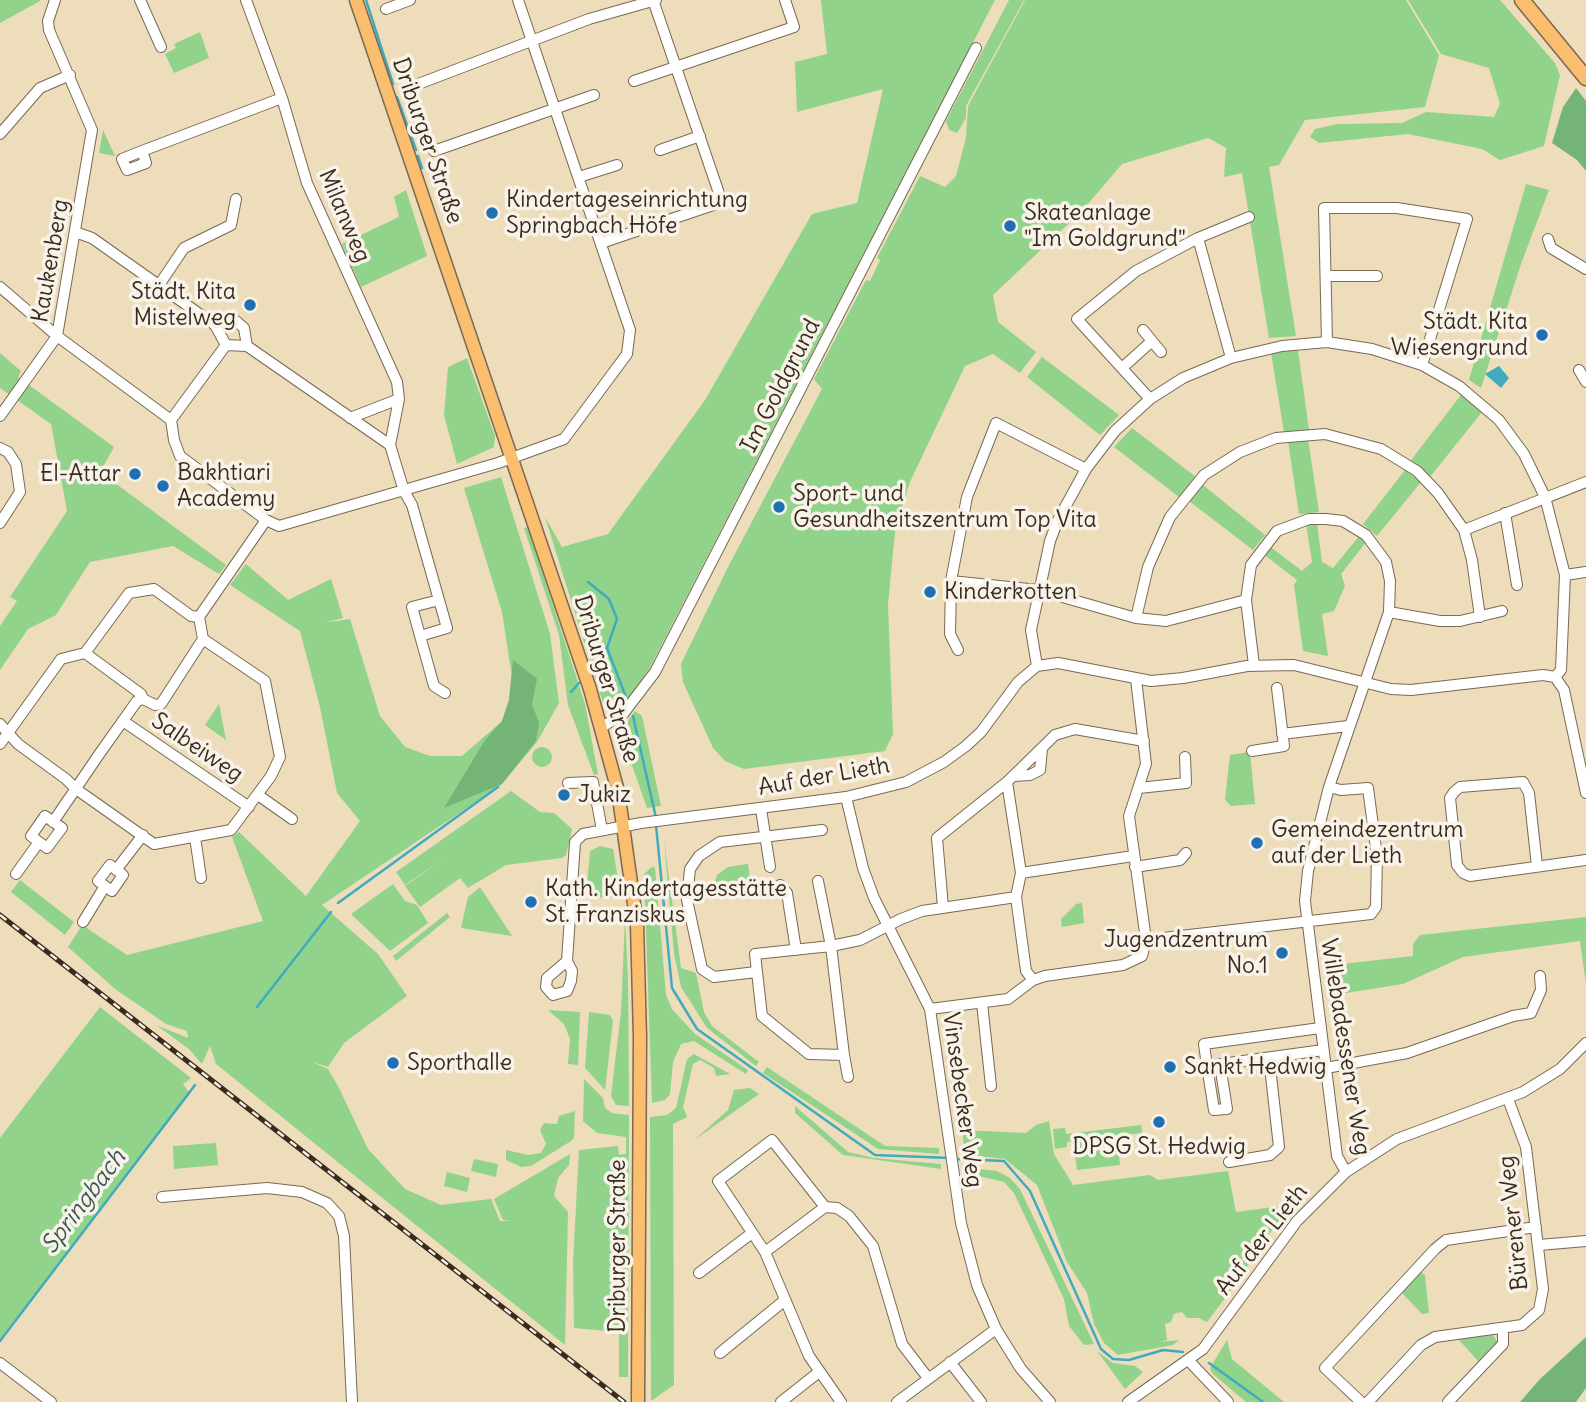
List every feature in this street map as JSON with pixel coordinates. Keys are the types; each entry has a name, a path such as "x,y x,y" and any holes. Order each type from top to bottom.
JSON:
{"highway":[{"path":"1522,0 1586,78"}],"main road":[{"name":"Driburger Straße","path":"356,0 602,727 624,825 637,925 639,1004 638,1402"}],"street":[{"name":"Kaukenberg","path":"55,0 48,21 49,30 92,130 57,336 172,420"},
{"path":"139,0 161,47"},
{"name":"Milanweg","path":"246,0 282,98 307,183 397,382 399,399 390,445"},
{"path":"386,9 410,0"},
{"path":"226,345 172,420 174,440 180,456 266,520 279,526 513,458 569,436 627,354 630,330 518,0"},
{"path":"413,86 598,16 654,0 722,202 601,243"},
{"path":"635,81 794,27 785,0"},
{"name":"Im Goldgrund","path":"602,727 623,714 655,672 976,48"},
{"path":"0,134 40,89 70,75"},
{"path":"434,151 594,95"},
{"path":"142,151 282,98"},
{"path":"660,150 700,136"},
{"path":"579,177 617,165"},
{"path":"159,285 184,248 231,225 236,199"},
{"path":"1327,342 1324,208 1397,208 1467,219 1422,365"},
{"path":"1150,399 1077,318 1136,271 1198,238 1249,218"},
{"path":"75,232 92,238 215,325 226,345"},
{"path":"1198,238 1231,358"},
{"path":"1548,239 1551,248 1586,269"},
{"path":"1326,276 1377,276"},
{"path":"0,287 57,336 0,416"},
{"path":"215,325 236,321 244,328 247,346"},
{"path":"1143,330 1161,352"},
{"path":"1122,368 1152,341"},
{"path":"1555,677 1561,670 1565,575 1545,497 1524,454 1499,420 1460,386 1422,365 1372,349 1327,342 1282,345 1231,358 1183,378 1150,399 1115,431 1086,469 1058,520 1038,590 1031,630 1037,666 1058,663 1136,679 1183,678 1254,665 1314,668 1364,683 1411,690 1543,675 1555,677 1564,690 1586,793"},
{"path":"226,345 247,346 390,445 404,491 412,505 447,628 420,636"},
{"path":"1579,370 1586,382"},
{"path":"350,418 399,399"},
{"path":"958,650 950,634 951,581 967,498 996,423 1086,469"},
{"path":"1136,618 1148,566 1170,517 1204,475 1241,452 1276,438 1325,434 1381,449 1417,471 1438,493 1464,530 1472,559 1480,617"},
{"path":"0,448 8,452 16,464 20,492 0,523"},
{"path":"1464,530 1586,482"},
{"path":"1505,513 1517,585"},
{"path":"0,724 7,734 76,789 154,844 231,830 258,795 280,759 267,684 203,639 199,617 266,520"},
{"path":"1254,665 1246,600 1251,565 1277,531 1301,521 1343,521 1377,546 1386,562 1390,581 1389,612 1364,683"},
{"path":"1565,575 1586,572"},
{"path":"951,581 1038,590 1136,618 1177,619 1246,600"},
{"path":"0,744 61,659 85,653 129,593 154,589 191,616 199,617"},
{"path":"439,600 412,607 434,686 445,693"},
{"path":"1389,612 1440,621 1480,617 1502,611"},
{"name":"Salbeiweg","path":"53,822 137,701 143,699 161,704 203,639"},
{"name":"Salbeiweg","path":"85,653 141,694 143,699"},
{"name":"Auf der Lieth","path":"567,961 575,842 583,834 624,825 846,797 906,782 944,762 981,732 1018,682 1037,666"},
{"path":"930,1009 1008,999 1033,980 1135,962 1142,956 1146,940 1129,816 1146,764 1136,679"},
{"name":"Willebadessener Weg","path":"1346,1172 1337,1156 1320,1028 1307,923 1308,871 1329,786 1364,683"},
{"path":"1252,751 1284,746 1277,688"},
{"name":"Salbeiweg","path":"123,721 249,807"},
{"path":"1283,734 1348,726"},
{"path":"943,907 937,838 1011,779 1055,735 1075,729 1144,741"},
{"path":"1139,788 1185,783 1185,757"},
{"path":"1011,779 1021,873 1016,897 1026,971 1033,980"},
{"path":"568,783 593,782 602,830"},
{"path":"1537,866 1528,793 1523,782 1460,787 1454,792 1450,799 1451,812 1457,865 1462,873 1470,876 1586,860"},
{"path":"1146,940 1371,914 1376,907 1377,856 1368,788 1341,790 1329,786"},
{"path":"258,795 292,819"},
{"name":"Vinsebecker Weg","path":"846,797 863,868 887,925 930,1009 970,1262 996,1329 1021,1369 1050,1402"},
{"path":"761,809 770,867"},
{"path":"45,816 53,822 62,828 47,848 31,836 45,816"},
{"path":"756,972 714,977 702,969 687,900 686,882 699,856 711,846 822,830"},
{"path":"83,922 105,886 98,881 110,865 116,870 143,835"},
{"path":"195,837 201,878"},
{"path":"16,874 39,842"},
{"path":"1135,867 1180,860 1186,853"},
{"path":"1021,873 1133,856"},
{"path":"818,881 831,946 848,1077"},
{"path":"780,885 787,893 796,950"},
{"path":"844,1055 809,1054 762,1016 755,954 831,946 860,940 887,925 943,907 1016,897"},
{"path":"1326,1068 1398,1055 1513,1016 1531,1013 1541,990 1540,976"},
{"path":"982,1003 991,1086"},
{"path":"1220,1065 1227,1109 1213,1110 1204,1044 1320,1028"},
{"name":"Auf der Lieth","path":"1128,1402 1189,1361 1213,1337 1297,1221 1346,1172 1397,1139 1508,1099 1560,1069 1586,1043"},
{"path":"1207,1066 1323,1050"},
{"path":"1229,1162 1270,1155 1279,1147 1269,1058"},
{"name":"Bürener Weg","path":"1368,1402 1422,1345 1435,1337 1522,1325 1539,1310 1544,1289 1526,1147 1508,1099"},
{"path":"825,1207 772,1140 718,1181 765,1252 809,1356 841,1402"},
{"path":"162,1198 267,1188 302,1192 327,1203 339,1216 344,1236 352,1402"},
{"path":"765,1252 825,1207 837,1208 849,1216 873,1246 902,1344 928,1378"},
{"path":"1361,1402 1325,1368 1435,1249 1446,1240 1536,1227"},
{"path":"699,1273 752,1233"},
{"path":"1539,1245 1586,1241"},
{"path":"720,1353 786,1300"},
{"path":"1447,1402 1503,1344 1503,1328"},
{"path":"897,1402 996,1329"},
{"path":"1189,1361 1228,1402"},
{"path":"950,1362 981,1402"},
{"path":"0,1363 51,1402"},
{"path":"781,1402 820,1372"}],"green space":[{"path":"0,0 40,0 40,1 0,23"},
{"path":"821,0 995,0 648,671 618,712 605,709 545,517 562,547 608,534 705,400 812,214 857,203 883,89 797,112 795,62 827,54"},
{"path":"1009,0 1024,0 966,106 966,118 957,133 949,130 946,121"},
{"path":"1025,0 1406,0 1439,55 1425,107 1305,120 1279,165 1269,167 1296,336 1269,338 1242,173 1224,177 1226,148 1208,138 1122,164 1081,212 993,295 998,322 1036,352 1020,373 993,354 965,366 909,484 895,532 888,604 893,734 885,751 744,769 725,761 713,748 683,682 681,664 728,567 822,389 814,379 866,280 870,281 880,260 877,258 920,176 945,187 956,176 966,138 968,106"},
{"path":"1408,0 1500,0 1555,63 1560,75 1544,146 1500,160 1482,149 1408,134 1319,143 1310,137 1315,129 1338,124 1402,123 1426,112 1494,117 1500,104 1489,68 1441,54"},
{"path":"200,32 209,58 174,73 165,54 176,48 174,44"},
{"path":"1576,88 1586,101 1586,171 1577,160 1552,143 1563,107"},
{"path":"103,130 115,156 99,153"},
{"path":"1526,184 1549,190 1521,264 1481,388 1469,380"},
{"path":"406,190 427,256 361,287 342,244 399,217 394,197"},
{"path":"1298,350 1309,430 1284,432 1271,353"},
{"path":"0,353 21,371 18,377 114,447 100,472 226,565 219,574 173,546 90,562 56,615 28,629 0,670 0,626 17,601 10,597 67,511 51,424 0,388"},
{"path":"1042,357 1119,415 1100,435 1027,377"},
{"path":"467,358 495,436 494,447 457,464 444,415 448,367"},
{"path":"1461,395 1482,412 1430,477 1411,460"},
{"path":"1132,428 1196,477 1179,497 1114,447"},
{"path":"1308,439 1319,512 1299,514 1288,441"},
{"path":"1405,470 1421,482 1377,536 1363,524"},
{"path":"501,477 550,634 559,703 537,742 501,785 322,905 378,954 407,996 344,1043 328,1067 312,1062 328,1069 368,1149 405,1189 441,1205 491,1199 500,1221 511,1221 503,1220 494,1199 570,1154 569,1165 558,1178 554,1196 568,1212 565,1345 216,1064 210,1046 202,1064 189,1049 156,1025 188,1038 187,1031 166,1024 115,989 68,947 82,925 127,955 263,921 232,837 239,832 306,896 360,821 337,793 320,707 300,631 230,585 246,564 288,600 331,579 343,618 324,623 350,619 380,716 405,747 430,756 462,756 502,721 509,700 512,677 502,612 464,488"},
{"path":"1203,485 1265,535 1253,550 1189,501"},
{"path":"1317,523 1322,562 1333,568 1360,535 1367,541 1341,574 1345,586 1334,611 1322,614 1328,656 1303,651 1294,585 1297,580 1262,553 1268,545 1302,571 1312,562 1306,524"},
{"path":"528,527 585,704 598,774 594,775 568,705 559,635 524,528"},
{"path":"513,660 537,679 532,704 539,723 536,741 502,784 444,808 485,740 502,721 509,700"},
{"path":"219,704 226,740 205,725"},
{"path":"635,711 642,716 661,806 647,808 620,731"},
{"path":"542,747 549,750 552,757 549,764 542,767 535,764 532,757 535,750"},
{"path":"1250,752 1255,804 1231,806 1225,800 1230,755"},
{"path":"511,791 540,812 554,813 572,829 566,855 562,858 506,865 468,888 460,878 420,907 405,886 446,857 405,885 396,872"},
{"path":"664,840 681,968 696,973 704,1012 712,1026 759,1062 756,1066 707,1028 681,987 674,953"},
{"path":"600,846 613,849 621,898 586,897 590,851"},
{"path":"748,864 750,879 713,888 717,875 728,867"},
{"path":"652,867 655,868 666,995 672,1009 695,1034 748,1070 746,1074 694,1041 681,1044 673,1062 670,1094 665,1100 652,1103 644,874"},
{"path":"20,880 74,922 65,935 11,892"},
{"path":"393,884 405,901 417,905 428,923 390,951 351,914"},
{"path":"480,887 512,936 461,928 468,897"},
{"path":"1082,903 1084,923 1062,927 1061,919 1076,904"},
{"path":"447,913 450,917 396,961 393,956"},
{"path":"1586,917 1586,984 1580,941 1463,957 1403,984 1327,996 1324,966 1413,956 1413,944 1420,935"},
{"path":"625,918 629,1106 616,1105 611,1096 621,1012"},
{"path":"100,1007 191,1078 183,1084 190,1094 0,1339 0,1138"},
{"path":"548,1010 580,1012 578,1065 568,1064 570,1039 564,1024"},
{"path":"589,1012 610,1015 613,1021 605,1090 585,1068"},
{"path":"694,1054 730,1074 716,1076 714,1068 700,1060 693,1064 683,1107 687,1117 673,1124 674,1385 651,1401 650,1117 667,1115 676,1108 687,1059"},
{"path":"767,1067 885,1146 939,1148 939,1154 878,1149 763,1073"},
{"path":"584,1079 603,1098 605,1108 612,1113 629,1115 628,1377 619,1377 619,1332 574,1328 573,1262 579,1150 618,1146 619,1155 626,1154 626,1137 597,1133 583,1121"},
{"path":"750,1088 759,1094 693,1141 728,1110 734,1090"},
{"path":"795,1106 848,1152 874,1158 941,1164 941,1169 843,1155 795,1113"},
{"path":"575,1111 574,1138 571,1141 531,1166 521,1167 506,1160 506,1150 528,1155 541,1153 546,1144 540,1130 544,1123 557,1124 559,1116"},
{"path":"1049,1121 1054,1154 1073,1185 1150,1175 1158,1180 1228,1171 1236,1212 1295,1204 1261,1243 1241,1277 1207,1322 1199,1318 1187,1318 1182,1312 1174,1314 1171,1322 1165,1324 1167,1340 1160,1342 1179,1340 1173,1345 1118,1355 1104,1343 1094,1324 1087,1293 1067,1262 1037,1185 1005,1159 967,1155 964,1147 962,1130 1026,1133 1036,1125"},
{"path":"1141,1125 1142,1133 1117,1136 1120,1165 1077,1170 1073,1141 1067,1142 1067,1147 1055,1149 1053,1129 1065,1128 1066,1134"},
{"path":"216,1143 218,1165 174,1169 173,1146"},
{"path":"474,1159 498,1164 496,1177 471,1171"},
{"path":"971,1168 997,1171 1010,1178 1020,1189 1094,1344 1084,1345 1069,1326 1064,1299 1014,1193 1004,1182 974,1175"},
{"path":"447,1172 470,1178 467,1192 444,1186"},
{"path":"1420,1271 1425,1275 1429,1313 1422,1314 1401,1292"},
{"path":"1493,1335 1498,1343 1480,1363 1458,1339"},
{"path":"1586,1337 1586,1388 1576,1402 1520,1402 1540,1379"},
{"path":"1227,1340 1232,1359 1284,1402 1246,1402 1213,1374 1210,1368"},
{"path":"1097,1351 1113,1363 1135,1366 1143,1372 1125,1389"}],"water":[{"path":"1499,366 1509,378 1501,388 1485,374"}],"waterway":[{"path":"366,0 393,84"},
{"path":"397,97 416,150"},
{"path":"418,156 422,168"},
{"name":"Springbach","path":"588,582 609,599 617,619 607,648 598,660"},
{"path":"607,648 626,697"},
{"path":"571,692 579,683"},
{"path":"633,716 656,818"},
{"name":"Springbach","path":"338,903 498,787"},
{"path":"656,825 672,988 697,1029 875,1155 949,1158"},
{"name":"Springbach","path":"257,1007 331,912"},
{"name":"Springbach","path":"0,1341 195,1085"},
{"path":"956,1159 1004,1161 1030,1191 1101,1349 1113,1359 1129,1360 1163,1350 1183,1352"},
{"path":"1209,1363 1263,1402"}],"railway":[{"path":"0,915 624,1402"}],"place":[{"name":"Kindertageseinrichtung Springbach Höfe","path":"492,213"},
{"name":"Skateanlage \"Im Goldgrund\"","path":"1010,226"},
{"name":"Städt. Kita Mistelweg","path":"250,305"},
{"name":"Städt. Kita Wiesengrund","path":"1542,335"},
{"name":"El-Attar","path":"135,474"},
{"name":"Bakhtiari Academy","path":"163,486"},
{"name":"Sport- und Gesundheitszentrum Top Vita","path":"779,507"},
{"name":"Kinderkotten","path":"930,592"},
{"name":"Jukiz","path":"564,795"},
{"name":"Gemeindezentrum auf der Lieth","path":"1257,843"},
{"name":"Kath. Kindertagesstätte St. Franziskus","path":"531,902"},
{"name":"Jugendzentrum No.1","path":"1282,953"},
{"name":"Sporthalle","path":"393,1063"},
{"name":"Sankt Hedwig","path":"1170,1067"},
{"name":"DPSG St. Hedwig","path":"1159,1122"}]}
